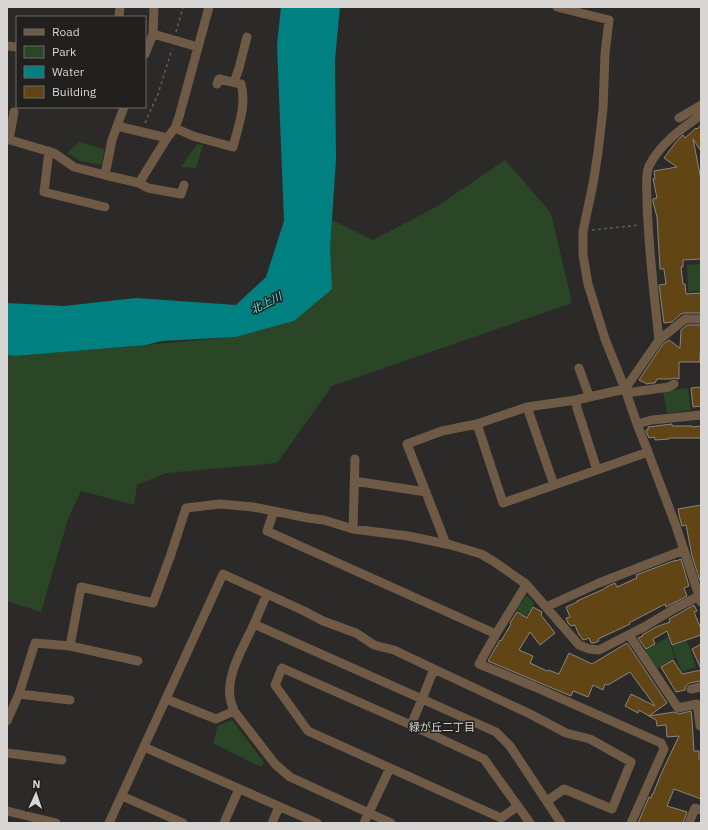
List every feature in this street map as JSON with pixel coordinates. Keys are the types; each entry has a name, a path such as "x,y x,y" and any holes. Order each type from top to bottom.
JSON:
{"street":[{"path":"146,50 153,34 154,7"},
{"path":"139,183 167,138 175,128 210,7"},
{"path":"70,646 81,587 152,603 170,557 186,508 220,504 253,507 324,520 353,529 408,536 446,544 481,554 526,584 579,645 589,649 599,650 630,635 674,609 700,599 676,526 605,339 588,284 583,255 583,231 593,184 603,109 605,54 609,20 557,7"},
{"path":"153,34 198,47"},
{"path":"234,82 247,37"},
{"path":"175,128 193,136 233,146 241,113 243,91 241,84 234,82 219,79 217,84"},
{"path":"679,118 701,105"},
{"path":"105,175 112,140 124,108"},
{"path":"14,112 8,139 54,153 74,167 139,183 148,188 181,194 184,185"},
{"path":"659,340 648,224 648,168 655,156 667,142 701,115"},
{"path":"117,126 167,138"},
{"path":"49,151 44,192 105,207"},
{"path":"626,391 659,340 685,320 701,319"},
{"path":"579,368 590,396"},
{"path":"446,544 407,444 442,431 477,424 527,407 576,400 590,396 669,387 674,384"},
{"path":"576,400 577,408 597,470"},
{"path":"527,407 554,485"},
{"path":"637,424 652,420 701,415"},
{"path":"477,424 503,503 648,452"},
{"path":"353,529 355,459"},
{"path":"354,481 426,492"},
{"path":"274,511 267,531 496,634"},
{"path":"546,607 599,583 684,550"},
{"path":"109,823 223,574 323,621 356,633 374,645 394,650 530,714 566,733 590,739 631,762 612,809 564,789 547,801"},
{"path":"526,584 479,664 661,743 664,749 631,823"},
{"path":"267,594 234,666 230,683 230,701 234,711 275,764 290,777 391,823"},
{"path":"254,624 496,732 510,746 561,823"},
{"path":"630,635 678,708 696,704 699,710 700,726"},
{"path":"7,721 19,694 35,643 70,646 138,661"},
{"path":"518,806 501,818 308,732 275,685 282,668 484,759 518,806 530,823"},
{"path":"411,725 434,669"},
{"path":"691,689 701,686"},
{"path":"19,694 70,700"},
{"path":"166,699 216,719 234,711"},
{"path":"144,747 316,823"},
{"path":"7,753 62,760"},
{"path":"364,823 390,768"},
{"path":"224,823 240,789"},
{"path":"122,796 182,823"},
{"path":"272,823 279,807"},
{"path":"689,823 695,808 701,810"},
{"path":"7,811 56,823"}],"path":[{"path":"141,132 158,94 183,7"},
{"path":"583,231 648,224"}],"green space":[{"path":"79,142 104,149 102,165 80,161 67,153"},
{"path":"197,144 203,145 196,168 181,167"},
{"path":"505,160 551,213 572,303 332,386 277,463 166,473 137,485 134,505 81,491 68,519 41,612 7,601 7,355 15,356 236,337 294,321 330,249 332,220 373,240 436,207"},
{"path":"701,264 701,291 688,292 687,265"},
{"path":"688,388 691,410 667,413 663,391"},
{"path":"526,596 530,598 534,604 526,617 516,610"},
{"path":"668,637 675,658 656,669 644,651"},
{"path":"687,641 696,667 681,672 672,646"},
{"path":"232,720 264,762 261,767 213,743 218,726"}],"water":[{"name":"北上川","path":"281,7 340,7 335,60 336,159 330,249 332,289 294,321 236,337 161,341 146,345 15,356 7,355 7,303 64,306 136,298 236,305 266,277 284,221 277,45"}],"building":[{"path":"701,125 701,151 693,139 701,180 701,259 683,260 683,267 681,267 686,294 701,293 701,313 684,313 672,322 664,323 659,285 666,284 664,269 660,269 657,217 653,202 653,199 657,198 653,179 655,179 654,171 677,167 664,158 683,135 685,138"},
{"path":"687,325 701,325 700,362 679,362 679,379 657,379 655,383 647,384 639,380 663,344 669,340 680,348 681,330"},
{"path":"701,387 701,406 693,407 691,388"},
{"path":"672,424 672,426 701,426 701,438 669,438 655,440 654,437 649,438 646,431 648,430 648,427"},
{"path":"701,505 700,581 692,556 686,525 682,526 678,509"},
{"path":"681,559 689,586 684,588 687,596 666,607 665,604 629,623 630,624 598,639 599,641 594,643 591,643 589,638 583,640 575,625 571,626 568,623 566,618 570,617 566,607 615,583 617,587 637,578 636,575"},
{"path":"694,605 697,611 694,612 701,629 701,635 672,645 667,631 653,639 655,644 646,649 638,638 656,627 670,622 669,619"},
{"path":"533,607 542,612 541,615 555,633 540,645 530,632 519,650 533,656 530,663 547,671 548,670 559,674 569,653 592,664 627,643 667,703 649,716 639,710 638,713 625,706 631,694 655,706 630,672 608,685 605,684 603,690 593,685 588,697 573,691 571,696 488,661 517,612 527,618"},
{"path":"701,644 701,669 692,649"},
{"path":"673,660 682,674 701,670 701,681 689,683 685,687 685,690 676,692 661,667"},
{"path":"691,711 694,751 699,751 699,759 701,759 701,799 674,789 667,806 687,812 683,823 638,823 649,797 651,798 653,794 679,736 667,737 666,725 657,726 656,720 649,716 674,712 679,714"}],"district":[{"name":"緑が丘二丁目","path":"442,727"}]}
